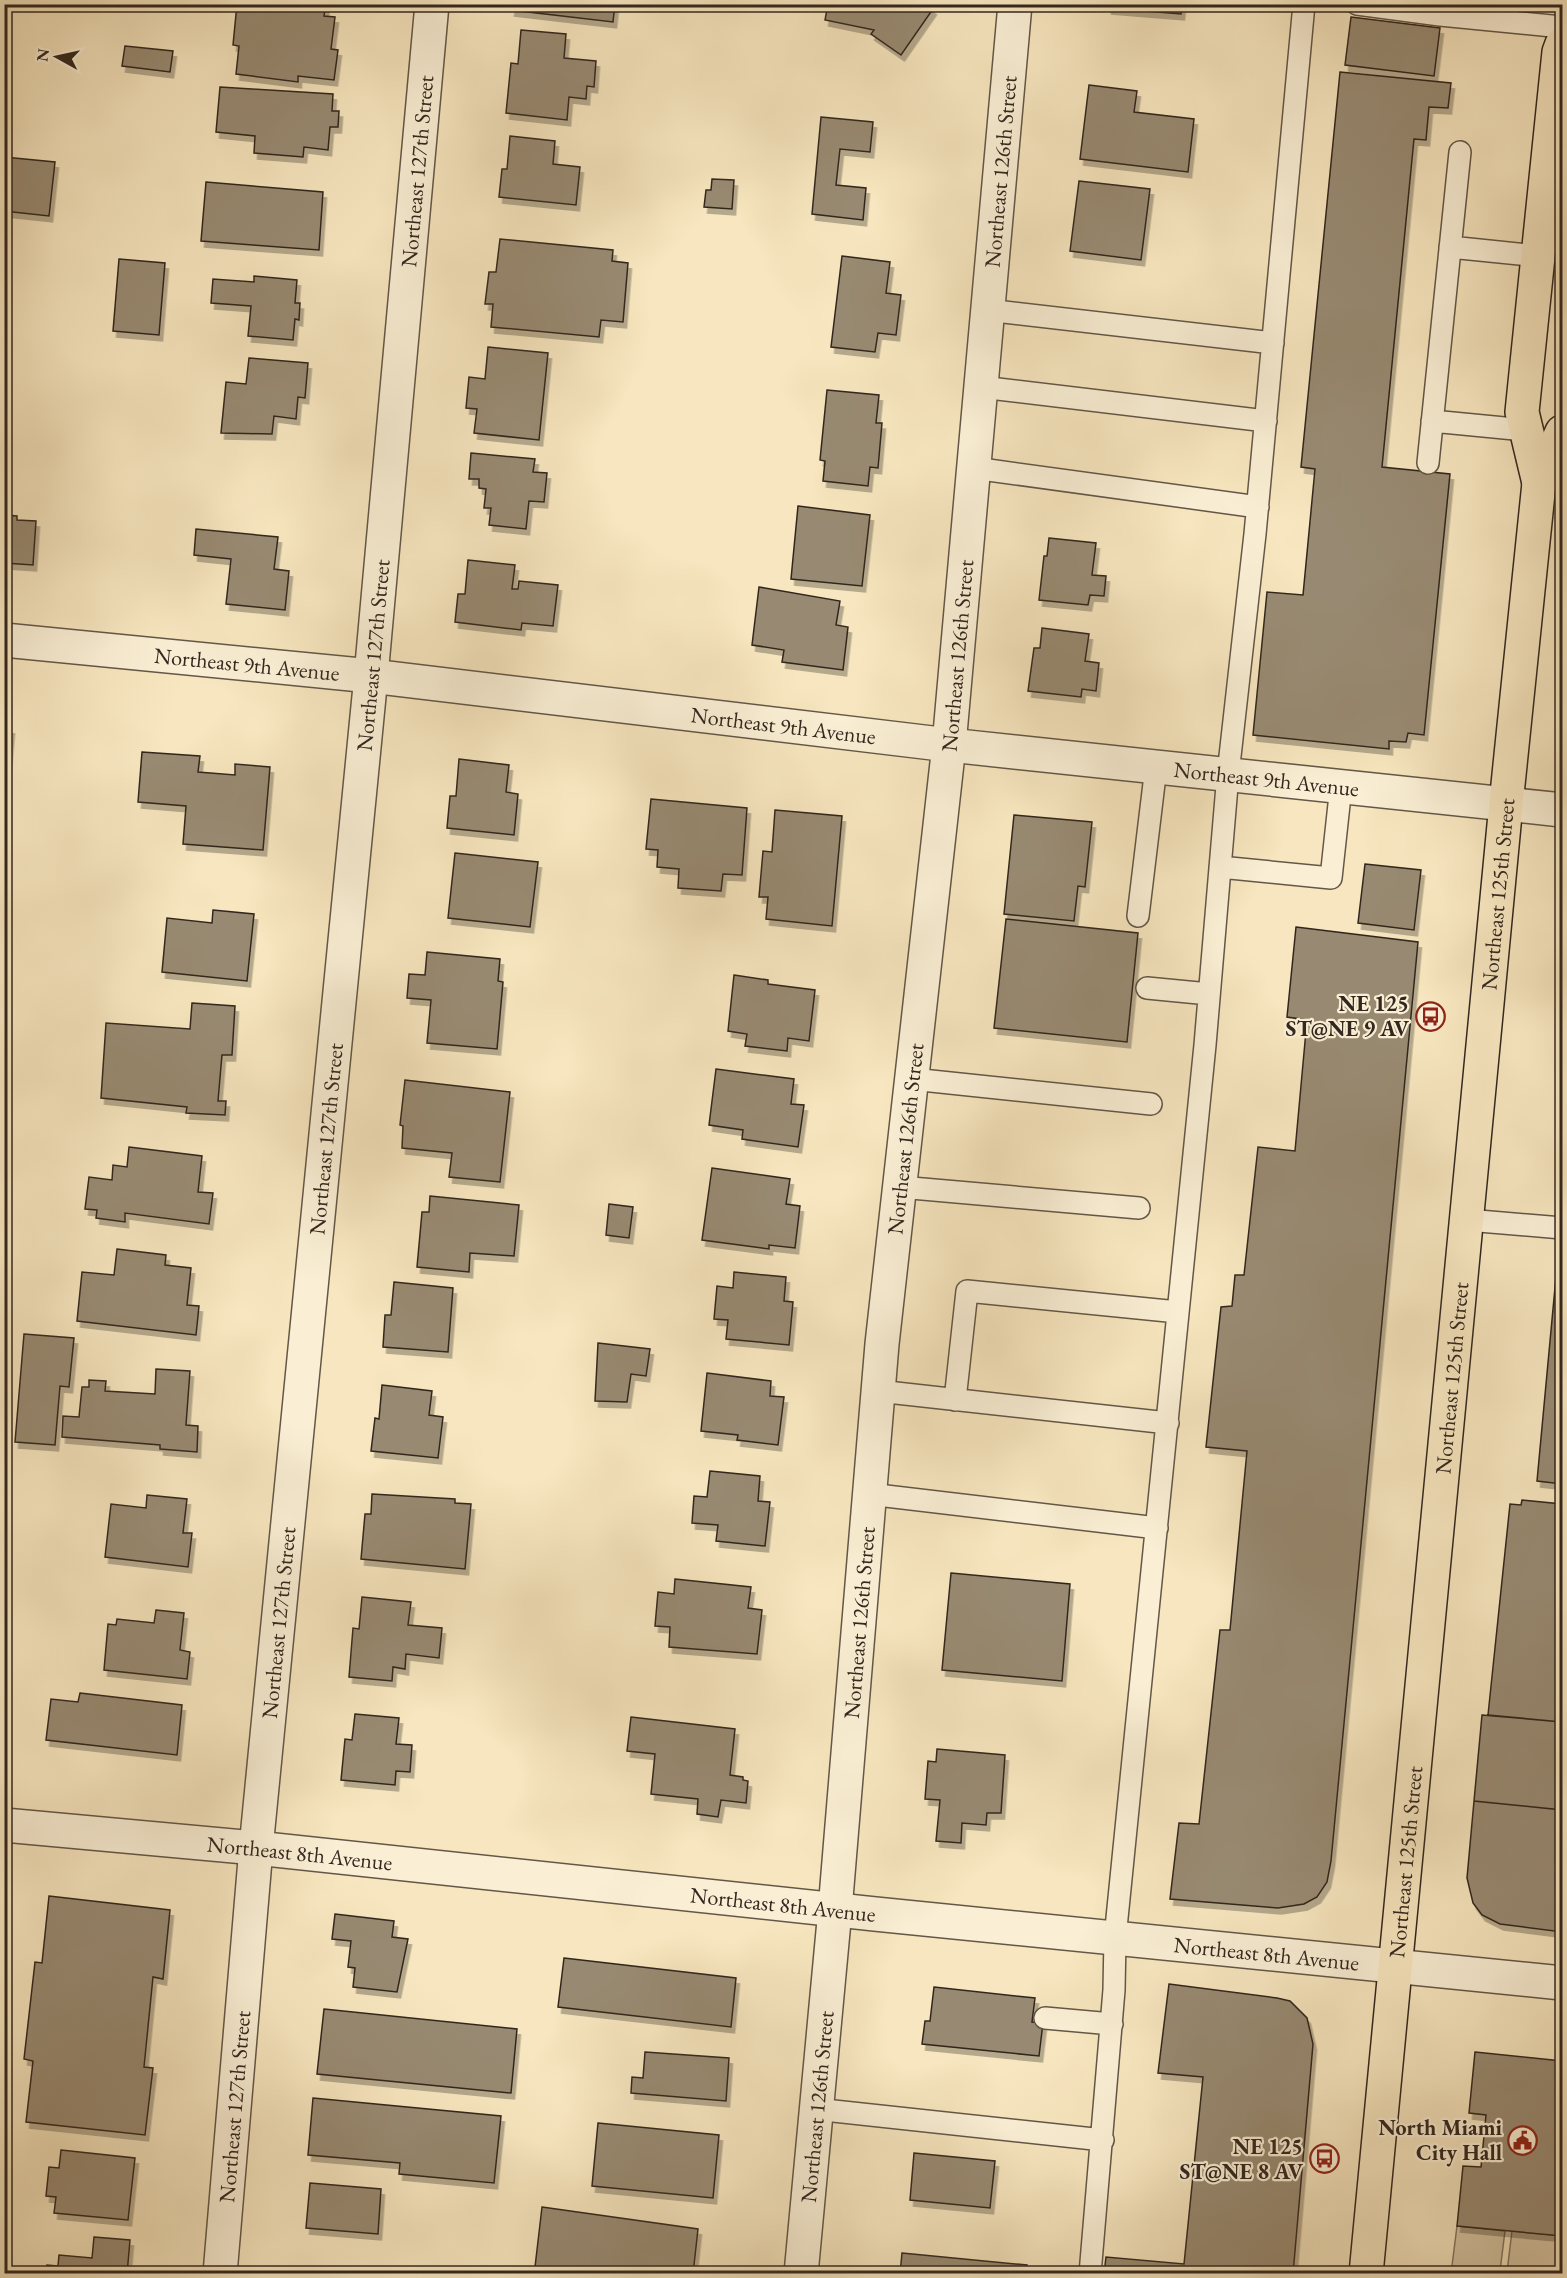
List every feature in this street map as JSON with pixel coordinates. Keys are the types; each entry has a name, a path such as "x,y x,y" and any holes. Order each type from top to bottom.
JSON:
{"main road":[{"name":"Northeast 125th Street","path":"1539,483 1522,412 1559,52 1563,44"},
{"name":"Northeast 125th Street","path":"1366,2274 1506,804 1539,483 1563,432"}],"street":[{"name":"Northeast 127th Street","path":"220,2274 256,1848 371,676 432,4"},
{"name":"Northeast 126th Street","path":"801,2274 835,1910 878,1391 949,745 1015,4"},
{"name":"Northeast 9th Avenue","path":"4,639 371,676 949,745 1563,810"},
{"name":"Northeast 8th Avenue","path":"4,1825 256,1848 835,1910 1563,1983"}],"lane":[{"path":"1090,2274 1112,2024 1115,1938 1168,1424 1228,774 1258,507 1304,4"},
{"path":"1357,4 1441,10 1563,27"},
{"path":"1428,463 1460,152"},
{"path":"1450,247 1538,256"},
{"path":"987,310 1273,343"},
{"path":"981,387 1266,421"},
{"path":"1432,421 1525,430"},
{"path":"974,468 1258,507"},
{"path":"1138,916 1156,767"},
{"path":"1220,867 1331,878 1341,786"},
{"path":"1147,988 1209,994"},
{"path":"912,1079 1151,1104"},
{"path":"900,1187 1139,1208"},
{"path":"1467,1220 1563,1228"},
{"path":"955,1400 967,1291 1178,1312"},
{"path":"878,1391 1168,1424"},
{"path":"869,1494 1157,1528"},
{"path":"1046,2018 1112,2024"},
{"path":"815,2109 1103,2140"}],"shaded area":[{"path":"1457,2226 1505,2231 1500,2271 1452,2266"},
{"path":"1512,2231 1562,2236 1562,2273 1507,2272"}],"building":[{"path":"237,4 326,4 324,16 335,17 331,49 338,50 334,80 298,76 298,82 236,74 239,46 233,45"},
{"path":"512,4 615,4 613,22 511,10"},
{"path":"828,4 926,4 933,9 901,55 871,34 874,30 825,20"},
{"path":"1108,4 1182,4 1181,14 1108,8"},
{"path":"1351,17 1440,28 1434,76 1345,65"},
{"path":"521,30 566,34 564,58 596,61 594,87 587,86 586,99 569,97 567,120 506,113 511,63 518,64"},
{"path":"125,46 173,51 170,72 122,66"},
{"path":"1340,72 1451,83 1448,108 1429,107 1426,140 1414,139 1382,467 1450,474 1424,735 1408,733 1406,742 1389,741 1389,749 1253,735 1267,592 1303,595 1315,469 1301,467"},
{"path":"1089,85 1137,91 1134,112 1194,119 1188,172 1080,159"},
{"path":"220,87 333,94 332,111 339,111 338,127 330,127 328,150 304,147 303,157 254,153 255,136 216,132"},
{"path":"821,117 873,122 870,152 840,149 836,185 866,188 863,220 812,214"},
{"path":"510,136 555,141 553,164 580,167 576,205 499,197 502,169 507,169"},
{"path":"4,157 55,162 49,216 4,211"},
{"path":"712,179 734,180 732,209 704,207 706,190 711,190"},
{"path":"1079,181 1150,189 1141,260 1070,251"},
{"path":"206,182 323,192 319,250 201,241"},
{"path":"500,239 613,250 612,261 628,263 623,322 601,320 599,337 491,327 493,304 485,304 489,272 496,272"},
{"path":"842,256 890,262 886,293 901,295 896,335 878,333 875,352 831,347"},
{"path":"119,259 165,263 159,335 113,331"},
{"path":"254,276 297,280 295,303 300,303 299,320 295,319 293,340 248,336 251,306 211,303 213,279 254,282"},
{"path":"488,347 548,353 539,440 474,433 477,409 466,408 469,377 485,379"},
{"path":"249,358 308,363 305,398 298,397 296,419 274,416 272,434 221,433 226,382 246,384"},
{"path":"827,390 879,395 876,423 882,423 878,468 870,467 868,486 823,481 825,461 820,460"},
{"path":"471,453 535,459 533,472 547,473 544,502 529,501 526,529 489,525 491,508 484,508 486,489 479,488 479,479 469,479"},
{"path":"798,506 870,515 862,586 791,579"},
{"path":"4,515 17,516 17,520 36,521 33,565 4,563"},
{"path":"196,529 278,537 274,569 289,571 285,610 226,604 231,559 194,555"},
{"path":"1049,538 1096,543 1092,575 1106,576 1104,596 1090,595 1088,605 1039,600 1044,556 1047,556"},
{"path":"468,560 515,565 512,589 518,589 519,581 558,585 553,626 522,623 521,630 455,622 458,594 465,594"},
{"path":"759,587 840,601 836,625 848,627 843,670 782,662 784,650 752,645"},
{"path":"1042,628 1089,634 1085,661 1099,663 1096,691 1082,689 1081,697 1028,691 1034,648 1040,648"},
{"path":"4,727 11,728 6,783 4,783"},
{"path":"142,752 200,756 198,772 235,775 235,764 270,767 263,850 183,844 186,806 138,802"},
{"path":"459,759 509,765 506,792 518,794 514,835 447,828 450,796 456,796"},
{"path":"651,799 747,808 742,875 723,874 721,891 678,888 679,869 657,867 658,850 646,849"},
{"path":"775,810 842,816 832,926 766,919 768,897 759,897 763,851 772,852"},
{"path":"1014,815 1092,822 1085,887 1078,886 1074,921 1004,914"},
{"path":"455,853 538,862 530,927 448,918"},
{"path":"1365,864 1421,870 1414,930 1358,923"},
{"path":"213,910 254,914 247,981 162,972 167,918 212,923"},
{"path":"1006,919 1138,933 1127,1042 994,1028"},
{"path":"1296,927 1418,942 1331,1861 1327,1882 1317,1897 1304,1904 1278,1908 1170,1899 1179,1823 1199,1824 1220,1630 1230,1630 1247,1451 1206,1447 1221,1307 1232,1306 1235,1275 1244,1275 1258,1147 1295,1151 1307,1020 1287,1017"},
{"path":"427,952 500,959 498,981 503,982 497,1049 427,1043 431,1000 407,998 409,974 425,975"},
{"path":"734,975 768,980 768,984 815,990 809,1041 788,1038 787,1051 745,1046 747,1034 728,1031"},
{"path":"192,1003 235,1006 232,1055 222,1055 218,1101 226,1101 225,1115 186,1113 187,1107 101,1098 106,1023 190,1029"},
{"path":"716,1069 794,1079 791,1104 804,1105 798,1147 742,1139 743,1130 709,1125"},
{"path":"405,1080 510,1092 500,1182 449,1177 452,1153 402,1148 403,1126 400,1125"},
{"path":"129,1147 202,1156 198,1192 213,1193 209,1224 125,1213 125,1222 96,1218 97,1210 85,1209 89,1177 112,1180 113,1165 127,1167"},
{"path":"712,1168 790,1179 786,1204 800,1206 795,1248 769,1245 769,1249 702,1240"},
{"path":"430,1196 519,1205 514,1256 470,1253 469,1272 417,1267 422,1212 429,1212"},
{"path":"609,1204 633,1207 629,1238 606,1235"},
{"path":"117,1249 166,1255 165,1265 191,1268 187,1305 199,1306 196,1335 77,1321 82,1272 114,1275"},
{"path":"1557,1266 1562,1267 1562,1484 1537,1481"},
{"path":"734,1272 786,1277 784,1301 793,1302 789,1345 726,1339 728,1320 714,1319 717,1286 733,1288"},
{"path":"394,1282 453,1288 448,1352 383,1347 385,1315 391,1315"},
{"path":"24,1334 74,1338 69,1387 60,1386 55,1445 15,1442"},
{"path":"598,1343 650,1349 646,1376 631,1374 627,1402 595,1401"},
{"path":"156,1369 190,1371 186,1425 198,1426 197,1452 160,1449 160,1445 62,1437 63,1416 79,1417 82,1387 89,1387 89,1380 106,1381 105,1391 155,1394"},
{"path":"707,1373 771,1381 770,1396 784,1397 778,1445 737,1440 738,1435 701,1431"},
{"path":"382,1385 432,1391 429,1415 443,1417 438,1458 371,1451 375,1418 379,1419"},
{"path":"710,1471 760,1476 758,1501 770,1502 765,1546 716,1541 718,1525 692,1523 694,1496 707,1497"},
{"path":"372,1494 455,1499 455,1503 471,1504 465,1569 361,1559 365,1514 371,1514"},
{"path":"147,1495 187,1499 183,1533 192,1533 188,1567 105,1557 111,1504 146,1508"},
{"path":"1522,1500 1562,1504 1562,1722 1488,1715 1510,1504 1521,1505"},
{"path":"951,1573 1070,1584 1062,1681 942,1670"},
{"path":"675,1579 751,1587 748,1608 762,1610 757,1654 669,1647 670,1627 655,1626 658,1592 674,1594"},
{"path":"362,1597 411,1602 408,1625 442,1628 439,1658 406,1654 405,1669 393,1667 392,1681 349,1677 353,1628 359,1629"},
{"path":"156,1610 184,1613 180,1650 190,1652 187,1679 104,1670 108,1624 116,1625 117,1619 154,1623"},
{"path":"80,1693 182,1705 177,1755 46,1740 51,1699 78,1702"},
{"path":"355,1714 399,1718 396,1744 412,1745 410,1772 396,1771 395,1785 341,1780 345,1739 352,1740"},
{"path":"1482,1715 1562,1722 1562,1810 1474,1801"},
{"path":"631,1717 735,1729 730,1775 743,1777 743,1780 748,1781 746,1803 721,1800 718,1817 697,1814 698,1799 651,1794 655,1754 627,1751"},
{"path":"937,1749 1005,1755 1001,1813 987,1813 986,1825 962,1823 961,1843 936,1841 940,1800 925,1799 928,1761 936,1762"},
{"path":"1474,1801 1562,1810 1562,1932 1500,1924 1482,1915 1473,1903 1467,1878"},
{"path":"49,1896 170,1910 163,1979 153,1977 144,2067 153,2068 145,2135 26,2122 33,2061 24,2059 35,1962 42,1963"},
{"path":"335,1914 394,1921 392,1937 408,1939 397,1992 353,1987 355,1968 348,1967 351,1941 332,1939"},
{"path":"564,1958 736,1978 731,2027 558,2007"},
{"path":"1169,1984 1290,2001 1307,2018 1313,2044 1293,2274 1104,2274 1106,2257 1184,2264 1203,2077 1158,2073"},
{"path":"934,1987 1035,1998 1032,2022 1043,2023 1039,2056 922,2044 925,2021 930,2021"},
{"path":"324,2009 517,2029 511,2093 317,2074"},
{"path":"645,2052 729,2058 726,2101 631,2093 632,2077 643,2078"},
{"name":"North Miami City Hall","path":"1475,2052 1562,2061 1562,2236 1457,2226 1463,2166 1481,2167 1486,2115 1469,2113"},
{"path":"313,2098 501,2116 494,2183 399,2174 400,2163 308,2155"},
{"path":"598,2123 719,2135 713,2198 592,2186"},
{"path":"61,2150 135,2158 128,2220 54,2213 56,2197 46,2196 49,2167 59,2168"},
{"path":"914,2153 995,2161 990,2208 910,2200"},
{"path":"310,2183 381,2189 378,2234 306,2228"},
{"path":"542,2207 698,2229 693,2274 581,2274 535,2267"},
{"path":"94,2237 130,2240 127,2274 41,2274 41,2268 47,2269 47,2265 58,2266 59,2255 92,2258"},
{"path":"902,2253 1027,2265 1026,2274 900,2274"},
{"path":"303,2271 331,2274 303,2274"}],"place":[{"name":"NE 125 ST@NE 9 AV","path":"1430,1016"},
{"name":"North Miami City Hall","path":"1523,2140"},
{"name":"NE 125 ST@NE 8 AV","path":"1324,2159"}]}
